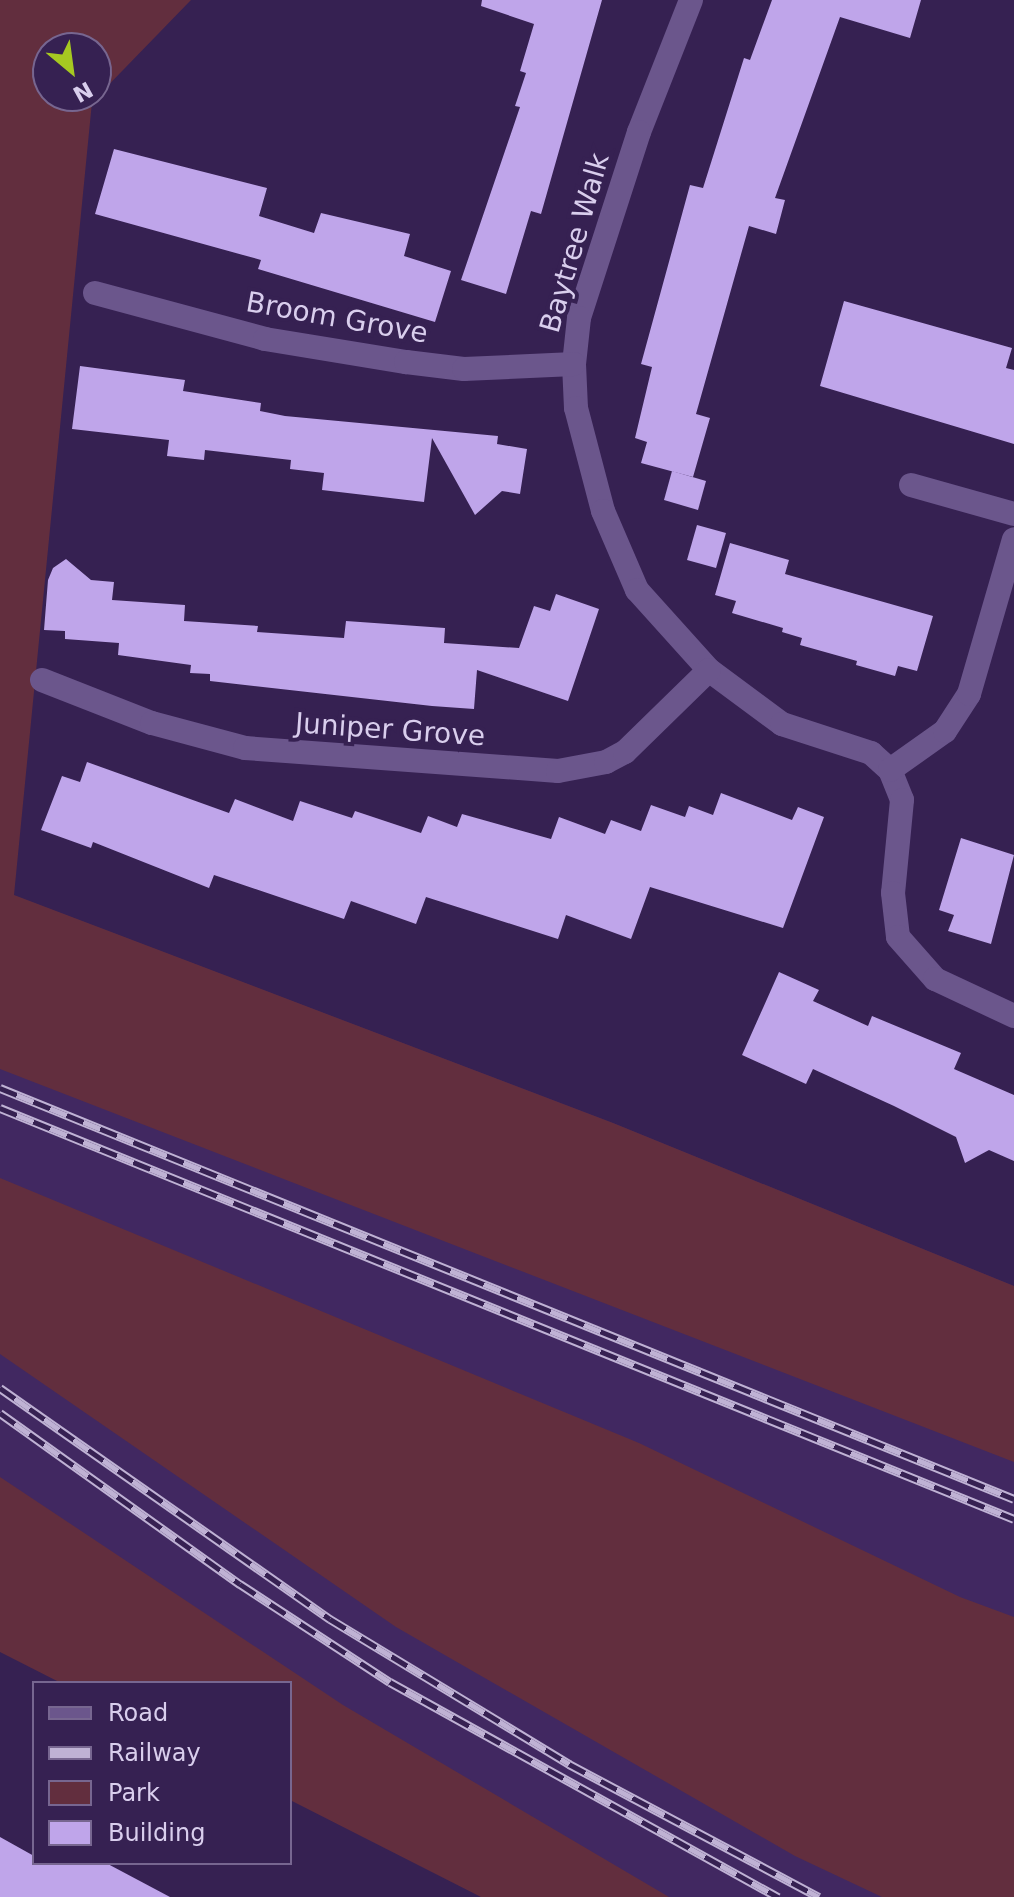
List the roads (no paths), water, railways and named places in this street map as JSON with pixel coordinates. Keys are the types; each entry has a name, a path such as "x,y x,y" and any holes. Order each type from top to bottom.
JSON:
{"street":[{"name":"Baytree Walk","path":"691,0 605,234 579,318 574,364 580,428 624,564 654,613 709,670 782,724 871,753 890,770"},
{"name":"Broom Grove","path":"95,293 265,339 406,362 464,369 574,364"},
{"path":"911,485 1014,514"},
{"path":"1014,539 969,694 945,731 890,770 902,800 893,893 898,937 935,979 1014,1016"},
{"name":"Juniper Grove","path":"42,680 152,723 245,748 558,771 594,765 625,752 709,670"}],"railway":[{"path":"0,1088 1014,1499"},
{"path":"0,1108 1014,1519"},
{"path":"0,1388 330,1619 569,1764 819,1897"},
{"path":"0,1413 240,1584 390,1682 778,1897"}]}
